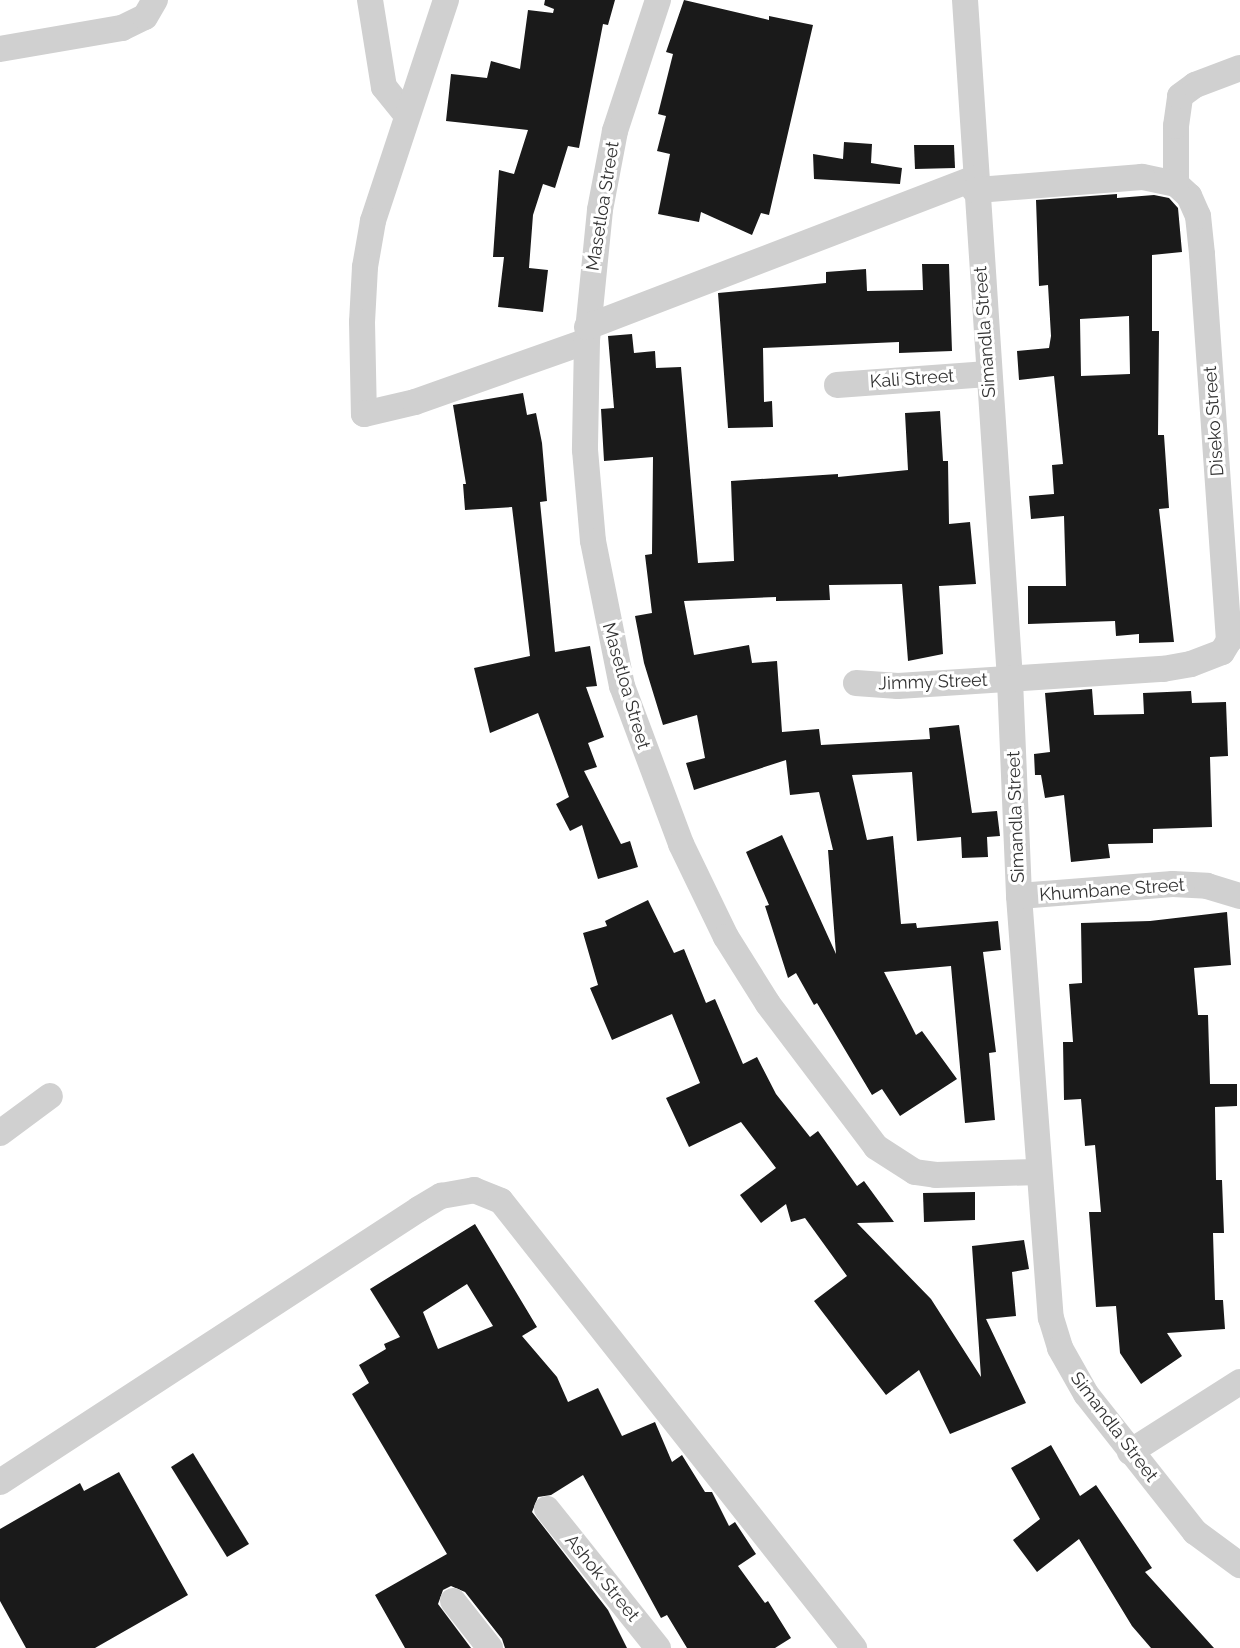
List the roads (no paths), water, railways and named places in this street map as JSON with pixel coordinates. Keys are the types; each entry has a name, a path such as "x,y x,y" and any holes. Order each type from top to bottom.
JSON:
{"street":[{"path":"0,49 122,28 144,16 155,0"},
{"path":"370,0 381,78 406,114"},
{"path":"446,0 406,114 373,221 365,267 360,371 364,414 415,402 975,184 1142,177 1176,184 1176,126 1180,96 1195,86 1240,68"},
{"name":"Masetloa Street","path":"658,0 615,131 600,210 587,334 585,450 593,541 607,626 622,686 647,759 681,844 726,937 768,1004 838,1100 876,1147 915,1172 936,1175 1039,1172"},
{"name":"Simandla Street","path":"965,0 975,184 1010,680 1019,896 1051,1318 1059,1347 1086,1394 1130,1452 1195,1532 1240,1565"},
{"name":"Diseko Street","path":"1010,680 1182,665 1222,652 1229,641 1198,216 1189,196 1176,184"},
{"name":"Kali Street","path":"837,385 988,374"},
{"name":"Jimmy Street","path":"856,683 898,686 1010,680"},
{"name":"Khumbane Street","path":"1019,896 1173,884 1207,886 1240,896"},
{"path":"0,1132 50,1096"},
{"path":"0,1482 419,1209 441,1196 474,1190 501,1201 854,1648"},
{"path":"1130,1452 1240,1382"},
{"name":"Ashok Street","path":"546,1509 658,1648"},
{"path":"453,1601 490,1648"}]}
